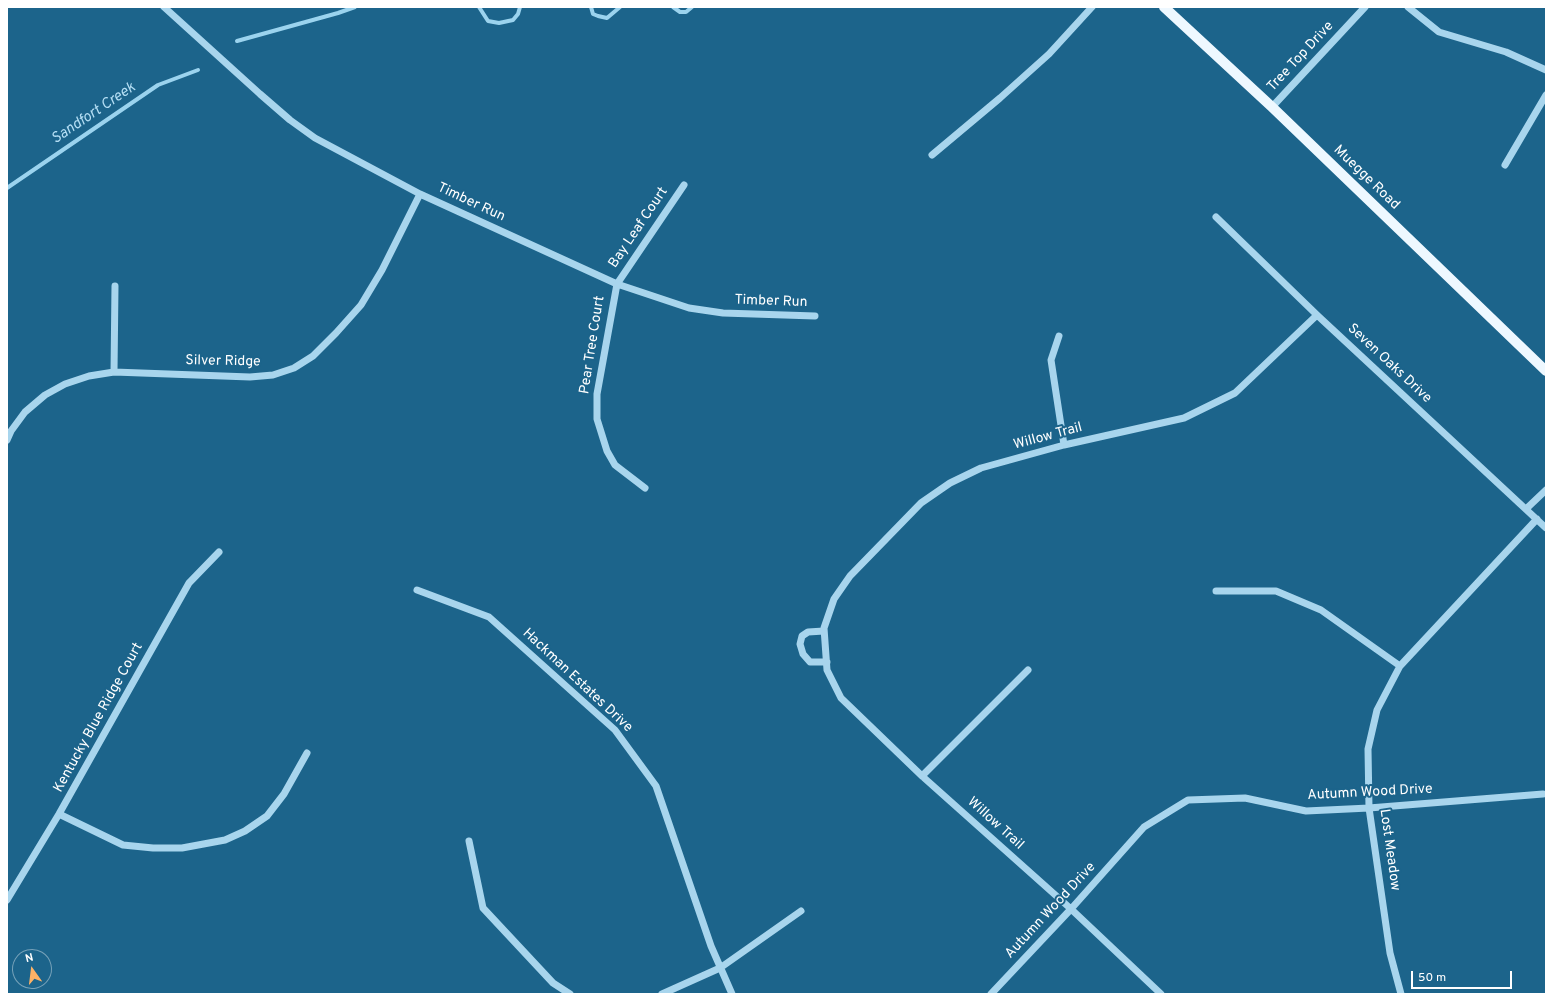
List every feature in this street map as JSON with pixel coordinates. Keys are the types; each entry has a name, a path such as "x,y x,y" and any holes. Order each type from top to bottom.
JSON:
{"main road":[{"name":"Muegge Road","path":"1164,7 1272,107 1546,371"}],"street":[{"name":"Timber Run","path":"164,7 290,120 315,138 420,194 616,284 688,308 722,313 815,316"},
{"path":"932,155 1000,98 1049,54 1092,7"},
{"name":"Tree Top Drive","path":"1272,107 1365,7"},
{"path":"1408,7 1439,32 1506,52 1546,70"},
{"path":"1505,165 1546,95"},
{"name":"Bay Leaf Court","path":"616,284 684,185"},
{"name":"Silver Ridge","path":"7,440 11,431 25,412 45,395 65,384 89,376 114,372 250,377 273,375 294,368 313,356 336,333 360,304 382,270 420,194"},
{"name":"Seven Oaks Drive","path":"1216,216 1317,315 1526,509 1543,523"},
{"name":"Pear Tree Court","path":"616,284 597,394 597,419 606,451 615,465 645,488"},
{"path":"114,372 115,286"},
{"name":"Willow Trail","path":"1161,994 1071,909 922,776 841,698 828,670 824,631 834,599 850,576 921,503 950,483 981,468 1064,445 1184,418 1235,392 1317,315"},
{"path":"1059,336 1051,360 1064,445"},
{"path":"1526,509 1546,490"},
{"path":"1216,591 1276,592 1321,610 1400,666 1543,523"},
{"name":"Kentucky Blue Ridge Court","path":"7,900 59,814 189,583 219,552"},
{"name":"Hackman Estates Drive","path":"417,590 490,617 615,730 656,786 711,946 732,994"},
{"path":"824,631 808,632 802,636 800,644 803,654 810,662 827,662"},
{"name":"Lost Meadow","path":"1400,666 1377,710 1368,749 1369,808 1390,953 1401,994"},
{"path":"922,776 1028,670"},
{"path":"59,814 123,844 153,848 182,848 225,840 245,831 267,816 284,794 307,753"},
{"name":"Autumn Wood Drive","path":"991,994 1071,909 1144,827 1188,800 1245,798 1306,811 1369,808 1543,794"},
{"path":"469,841 483,908 553,983 570,994"},
{"path":"662,994 720,968 801,911"}],"waterway":[{"name":"Sandfort Creek","path":"237,41 355,7"},
{"name":"Sandfort Creek","path":"479,7 488,21 499,23 513,20 518,14 520,7"},
{"name":"Sandfort Creek","path":"591,7 593,14 607,18 620,7"},
{"name":"Sandfort Creek","path":"673,7 680,12 686,12 692,7"},
{"name":"Sandfort Creek","path":"7,188 158,85 198,70"}]}
